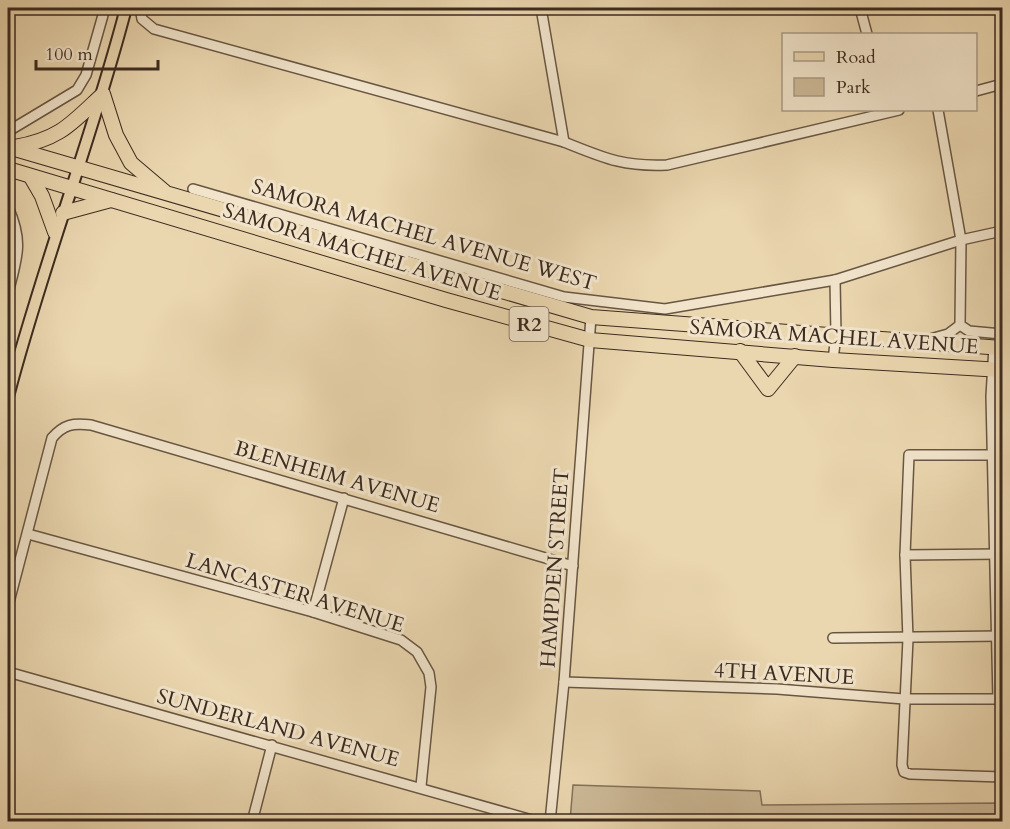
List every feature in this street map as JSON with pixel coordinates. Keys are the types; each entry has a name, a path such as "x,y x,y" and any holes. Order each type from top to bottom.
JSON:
{"highway":[{"path":"9,147 37,143 63,132 103,94 116,135 131,163 168,194"},
{"name":"R2","path":"9,147 79,169"},
{"name":"R2","path":"8,169 72,188"},
{"name":"SAMORA MACHEL AVENUE","path":"79,169 591,317 998,347"},
{"path":"31,177 42,196 56,232"},
{"name":"SAMORA MACHEL AVENUE","path":"72,188 446,300 590,340 833,360 998,370"},
{"path":"63,213 113,200"},
{"path":"740,351 768,389 795,356"}],"main road":[{"path":"8,397 56,232 103,94 126,8"}],"street":[{"path":"8,128 12,129 77,90 86,75 105,8"},
{"path":"140,8 142,20 154,29 564,142 606,159 636,167 667,165 888,111"},
{"path":"542,8 564,142"},
{"path":"860,8 867,33"},
{"path":"977,90 1002,84"},
{"path":"938,111 961,240 960,325"},
{"name":"SAMORA MACHEL AVENUE WEST","path":"193,189 564,297 665,309 834,280 961,240 1002,231"},
{"path":"8,207 16,225 19,248 8,294"},
{"path":"833,360 836,335 834,280"},
{"name":"HAMPDEN STREET","path":"550,822 564,682 591,317"},
{"path":"960,325 969,331 1002,334"},
{"path":"922,342 948,334 960,325"},
{"path":"998,347 1000,699"},
{"name":"BLENHEIM AVENUE","path":"28,534 52,438 62,427 75,423 91,425 573,566"},
{"path":"998,455 909,455 905,555 908,639 904,699 904,772 1002,777"},
{"path":"312,612 344,498"},
{"path":"8,606 28,534"},
{"name":"LANCASTER AVENUE","path":"28,534 312,612 401,640 417,652 429,673 431,687 421,786"},
{"path":"905,555 998,554"},
{"path":"832,638 908,639 999,636"},
{"name":"SUNDERLAND AVENUE","path":"8,672 421,786 539,822"},
{"name":"4TH AVENUE","path":"564,682 777,689 904,699 1000,699"},
{"path":"252,822 272,745"},
{"path":"8,819 16,822"}],"green space":[{"path":"573,785 760,791 762,805 1002,803 1002,821 570,821"}]}
